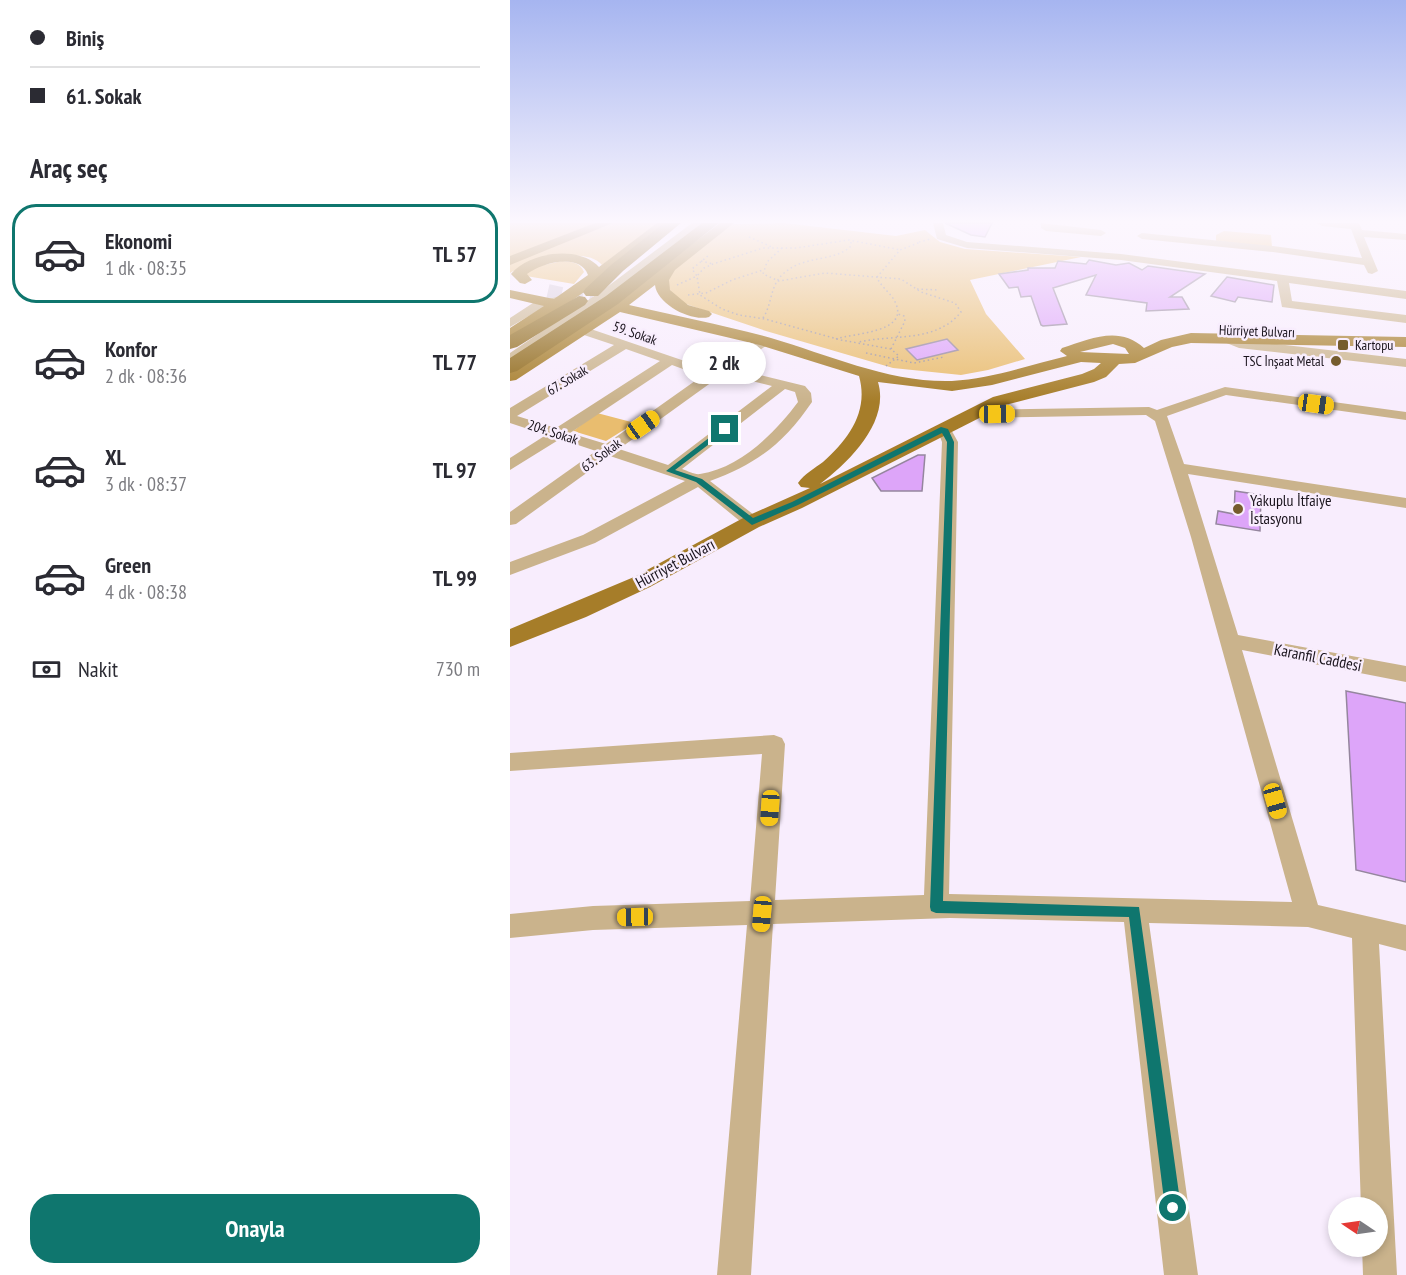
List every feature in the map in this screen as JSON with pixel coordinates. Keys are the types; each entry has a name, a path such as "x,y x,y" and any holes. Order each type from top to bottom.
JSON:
{"highway":[{"path":"510,367 573,328 639,282"},
{"path":"512,331 594,284"}],"main road":[{"path":"510,376 620,305 646,282"},
{"path":"662,282 663,292 674,303 689,310 730,321 771,340"},
{"path":"512,331 555,299 594,284"},
{"path":"510,285 555,299"},
{"path":"510,294 555,299"},
{"path":"629,305 881,368 900,381 952,386 992,380 1071,358 1102,354"},
{"path":"589,325 635,321 708,338 741,342 771,340"},
{"name":"Hürriyet Bulvarı","path":"510,638 642,582 752,522 795,504 999,401 1100,373 1102,354 1109,339 1151,333 1228,330 1406,337"},
{"path":"1109,339 1131,345 1138,351 1137,357"},
{"name":"Hürriyet Bulvarı","path":"1102,354 1125,360 1179,339 1406,342"},
{"path":"752,522 829,469 844,453 854,440 871,403 873,385 881,368"}],"street":[{"path":"510,359 620,282"},
{"path":"1283,282 1286,304 1406,319"},
{"path":"1316,282 1406,295"},
{"path":"1376,282 1379,291"},
{"name":"59. Sokak","path":"589,325 624,345 669,361 800,389 804,393 805,402 798,414 781,432 743,462 699,480"},
{"path":"510,354 551,330"},
{"path":"1224,338 1239,344 1406,363"},
{"name":"63. Sokak","path":"510,520 717,372 771,340"},
{"name":"67. Sokak","path":"510,416 624,345"},
{"path":"510,465 669,361"},
{"path":"670,471 782,385"},
{"path":"1155,415 1225,391 1406,416"},
{"path":"975,414 1149,411 1162,419 1179,468 1230,641 1308,915"},
{"name":"204. Sokak","path":"510,416 699,480"},
{"path":"936,907 951,442 944,429"},
{"path":"1179,468 1406,503"},
{"path":"510,569 589,538 699,480 752,522"},
{"name":"Karanfil Caddesi","path":"1230,641 1406,674"},
{"path":"510,762 774,744 734,1275"},
{"path":"510,926 593,918 936,907 1308,915 1406,938"},
{"path":"1135,911 1181,1275"},
{"path":"1365,929 1377,1197"},
{"path":"1379,1257 1380,1275"}],"path":[{"path":"677,291 677,284 681,282"},
{"path":"698,282 700,295"},
{"path":"700,295 727,282"},
{"path":"763,318 770,307 775,282"},
{"path":"836,339 884,328 892,323 897,314 897,304 880,287 879,282"},
{"path":"859,342 895,338 939,329 955,321 961,312 955,302 923,294 906,282"},
{"path":"916,289 939,290"},
{"path":"681,293 700,295 730,312 763,318 836,339 891,349 899,354 881,368"},
{"path":"891,349 905,321 903,316 897,314"},
{"path":"866,353 881,368 922,365 944,357"}],"shaded area":[{"path":"971,282 986,314 1025,359 961,375 893,368 766,331 680,302 672,293 668,283"},
{"path":"597,413 635,423 606,441 573,431"}],"building":[{"path":"1005,282 1071,282 1053,288 1067,324 1041,325 1031,296 1021,297 1018,287 1009,288"},
{"path":"1092,282 1192,282 1170,297 1182,297 1189,309 1146,311 1147,303 1086,295"},
{"path":"1222,282 1274,285 1272,302 1238,297 1235,302 1211,296"},
{"path":"947,339 958,350 917,360 906,349"},
{"path":"918,455 925,455 922,491 881,491 872,478"},
{"path":"1235,491 1261,495 1260,531 1216,524 1218,511 1234,514"},
{"path":"1346,691 1406,703 1406,882 1356,870"}],"tunnel":[{"path":"548,291 592,301"}],"place":[{"name":"Kartopu","path":"1343,345"},
{"name":"TSC İnşaat Metal","path":"1336,361"},
{"name":"Yakuplu İtfaiye İstasyonu","path":"1238,509"}],"route":[{"path":"725,429 670,471 699,480 752,522 795,504 944,429 951,442 936,907 1135,911 1173,1208"}]}
